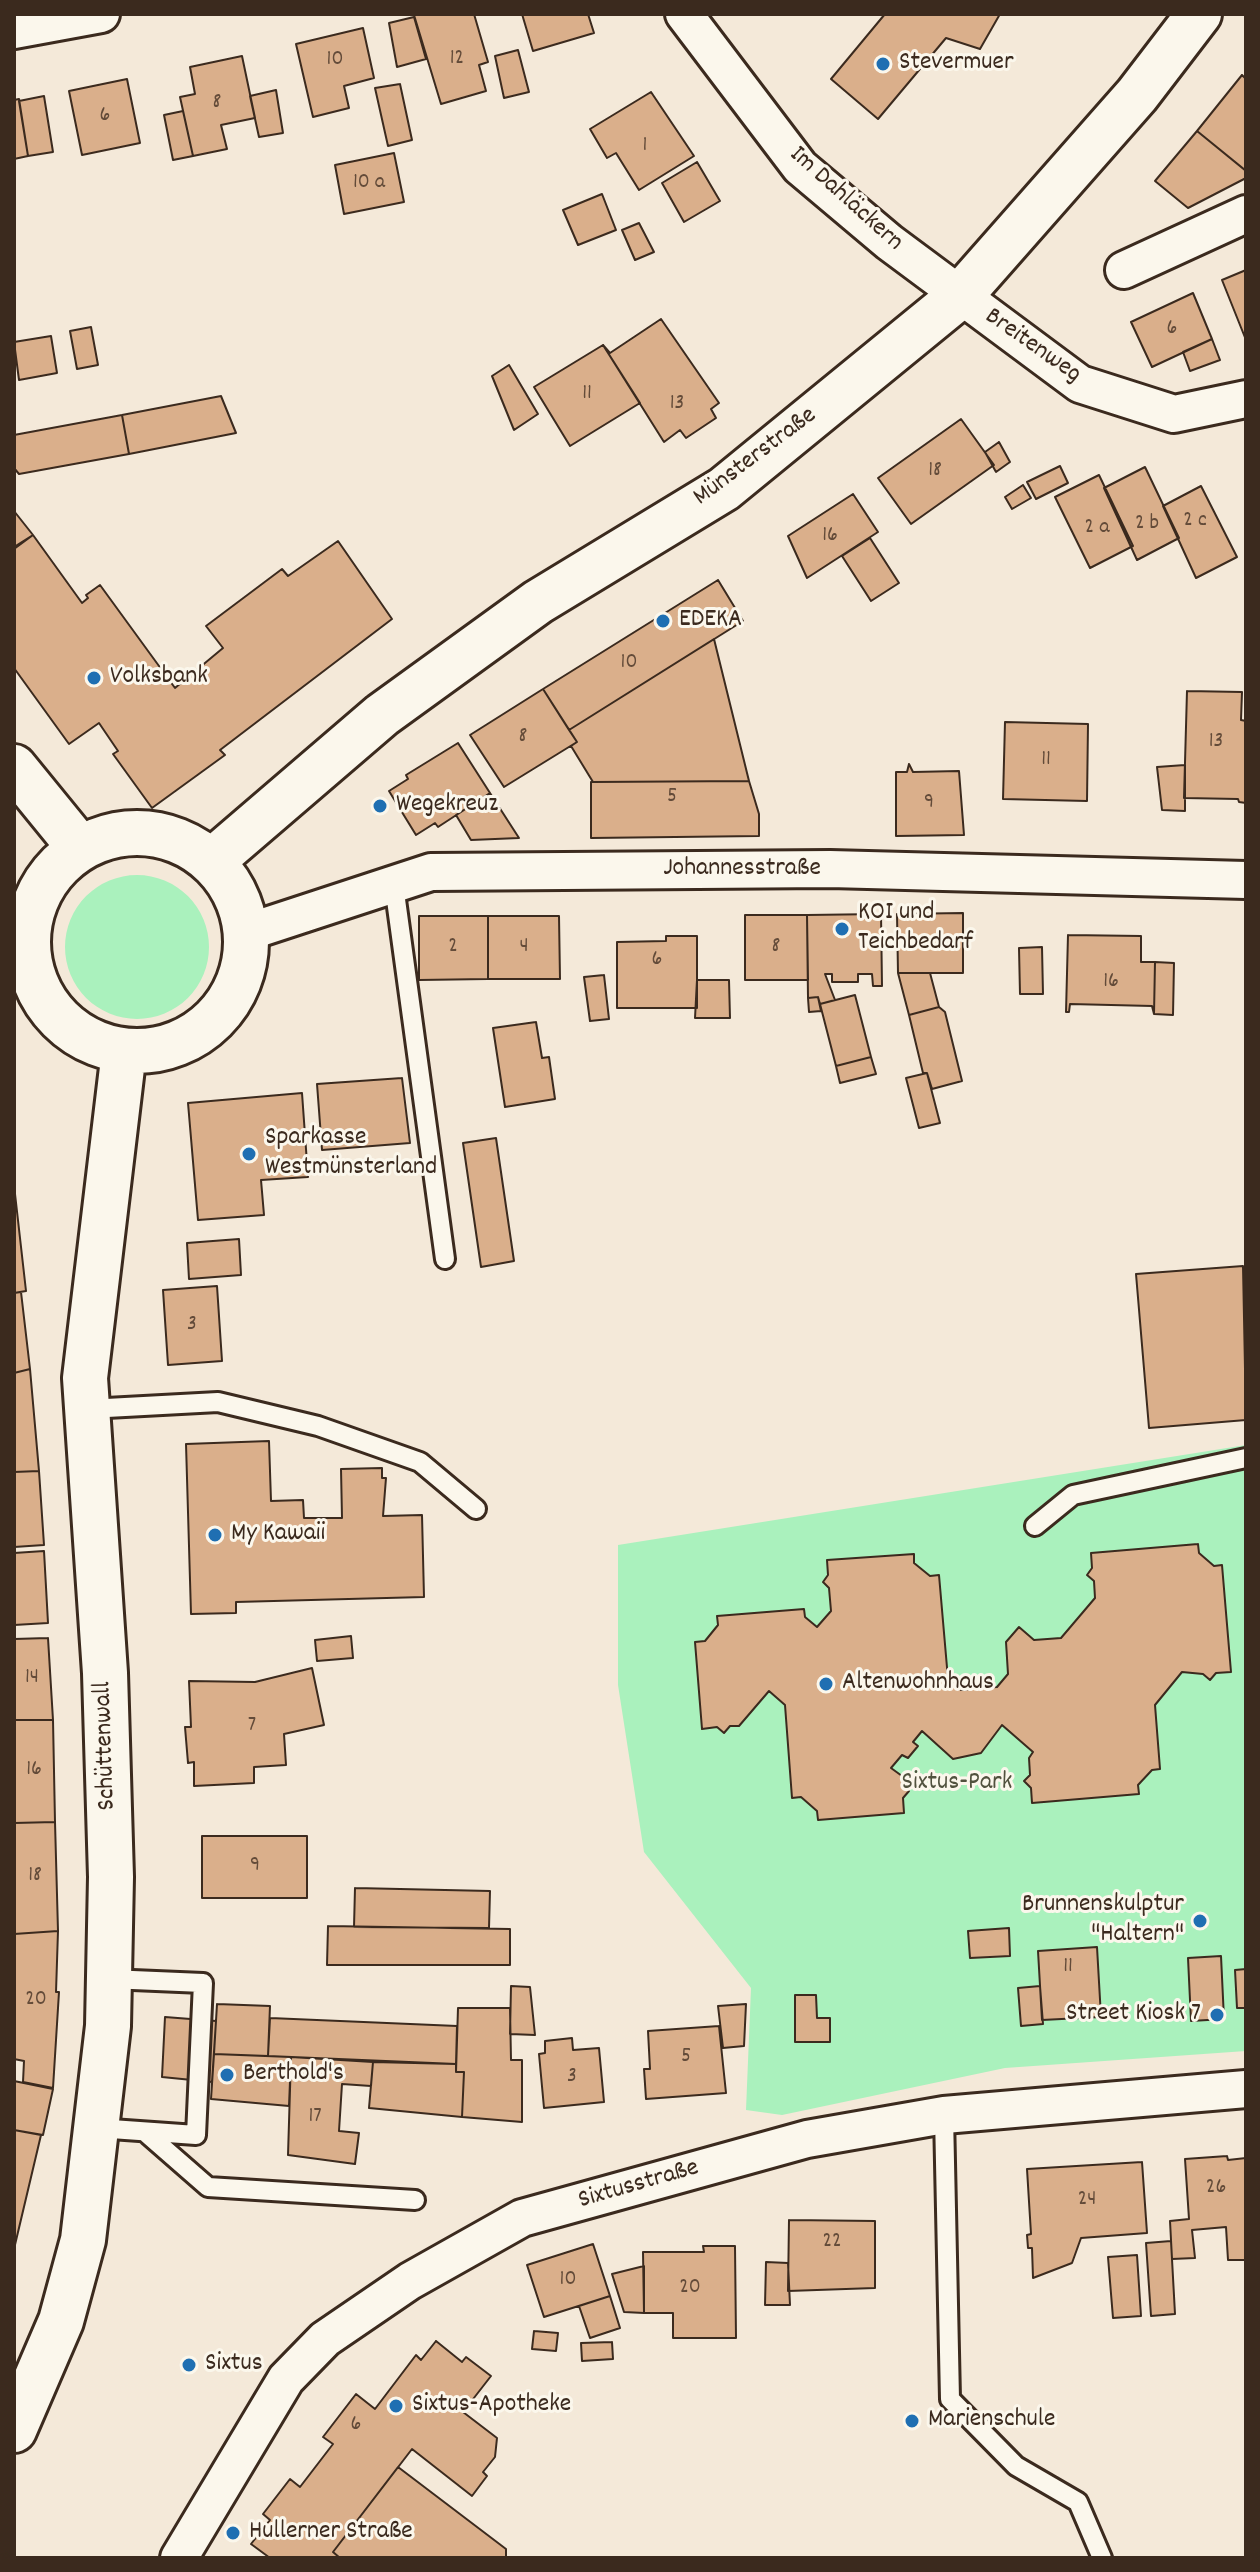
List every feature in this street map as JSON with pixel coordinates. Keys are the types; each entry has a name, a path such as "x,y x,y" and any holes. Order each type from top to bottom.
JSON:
{"main road":[{"name":"Münsterstraße","path":"212,861 382,715 538,602 724,489 960,296 1137,95 1199,14"},
{"path":"14,767 80,848"},
{"path":"153,832 184,842 212,861 237,893 248,932 244,971 228,1006 199,1033 163,1049 124,1051 94,1043 68,1027 46,1005 21,948 33,905 55,869 80,848 119,833 153,832"},
{"name":"Schüttenwall","path":"14,2430 61,2321 80,2254 97,2128 109,1979 111,1877 105,1673 85,1409 86,1363 124,1051"}],"street":[{"path":"14,30 101,14"},
{"name":"Im Dahläckern","path":"684,14 800,167 889,242 960,296"},
{"path":"1124,270 1246,214"},
{"name":"Breitenweg","path":"960,296 1080,384 1174,414 1246,399"},
{"name":"Johannesstraße","path":"248,932 431,872 830,869 1246,880"},
{"name":"Sixtusstraße","path":"179,2558 286,2379 325,2339 410,2281 522,2218 807,2139 944,2115 1246,2089"}],"lane":[{"path":"394,885 445,1259"},
{"path":"85,1409 218,1402 318,1426 420,1462 476,1509"},
{"path":"1035,1526 1073,1495 1246,1458"},
{"path":"97,2128 196,2135 203,1983 109,1979"},
{"path":"944,2115 950,2399 1016,2466 1078,2502 1102,2558"},
{"path":"145,2132 208,2187 415,2200"}],"green space":[{"path":"137,875 165,880 188,896 204,919 209,947 204,975 188,998 165,1014 137,1019 109,1014 86,998 70,975 65,947 70,919 86,896 109,880"},
{"name":"Sixtus-Park","path":"1246,1445 1246,2051 1005,2068 782,2115 746,2110 751,1988 644,1852 618,1685 618,1545"}],"building":[{"path":"474,14 488,62 479,65 486,91 441,104 414,15"},
{"path":"522,14 588,14 594,33 533,51"},
{"name":"Stevermuer","path":"885,14 1000,14 980,49 946,38 878,119 831,79"},
{"path":"414,17 426,59 397,67 389,23"},
{"path":"363,28 374,78 344,86 349,108 313,117 296,44"},
{"path":"518,50 529,92 504,98 495,56"},
{"path":"242,56 255,118 221,125 227,149 193,156 180,97 195,94 190,67"},
{"path":"1242,75 1246,79 1245,170 1197,131"},
{"path":"127,79 140,143 82,155 69,91"},
{"path":"400,84 412,140 388,146 375,88"},
{"path":"276,90 283,133 259,137 250,96"},
{"path":"651,92 694,156 639,190 616,153 607,158 590,129"},
{"path":"44,96 53,152 28,156 19,101"},
{"path":"19,99 28,156 14,159 14,100"},
{"path":"183,111 193,156 173,160 164,115"},
{"path":"1197,131 1246,171 1246,178 1188,208 1155,181"},
{"path":"394,153 404,202 344,214 335,165"},
{"path":"697,162 720,201 684,222 662,183"},
{"path":"602,194 616,230 578,245 563,210"},
{"path":"639,223 654,252 635,260 622,230"},
{"path":"1246,270 1246,340 1222,280"},
{"path":"1193,293 1212,339 1152,367 1131,322"},
{"path":"661,319 719,403 711,409 716,418 686,438 680,430 664,442 603,345 610,353"},
{"path":"91,327 98,365 77,369 70,331"},
{"path":"51,336 57,373 19,380 14,342"},
{"path":"1212,339 1220,360 1190,371 1183,352"},
{"path":"603,345 640,403 570,446 534,387"},
{"path":"509,365 538,414 514,430 492,376"},
{"path":"221,396 236,433 129,454 122,415"},
{"path":"122,415 129,454 19,474 14,468 14,435"},
{"path":"961,419 994,465 911,524 878,478"},
{"path":"999,442 1010,462 996,472 985,452"},
{"path":"1060,466 1068,483 1036,499 1027,482"},
{"path":"1145,467 1179,538 1137,560 1104,488"},
{"path":"1099,475 1133,546 1090,568 1055,497"},
{"path":"1023,485 1031,498 1012,509 1005,497"},
{"path":"1201,486 1237,557 1196,578 1163,506"},
{"path":"853,494 878,532 807,578 788,536"},
{"path":"14,511 33,535 14,547"},
{"name":"Volksbank","path":"33,535 82,603 88,598 86,595 100,585 175,688 223,648 206,626 282,569 288,576 338,541 392,619 220,750 225,755 152,808 113,754 118,751 99,723 69,744 14,668 14,549"},
{"path":"870,538 899,583 871,601 842,556"},
{"path":"718,580 743,621 569,730 543,689"},
{"path":"714,639 749,781 593,782 571,746 577,742 569,730"},
{"path":"543,689 577,742 504,787 470,735"},
{"path":"1187,691 1242,692 1241,720 1246,721 1246,803 1238,799 1184,798"},
{"path":"1005,722 1088,724 1087,801 1003,799"},
{"path":"458,743 490,793 438,827 435,823 416,835 389,791 408,779 406,775"},
{"path":"909,764 913,772 959,771 964,835 896,836 896,772 907,772"},
{"path":"1185,765 1185,811 1162,810 1157,767"},
{"path":"749,781 759,814 759,836 591,838 591,782"},
{"path":"490,793 519,838 471,840 456,815"},
{"path":"963,913 963,973 898,973 897,914"},
{"path":"881,914 882,986 873,986 872,974 858,974 858,982 832,982 832,974 825,974 835,1000 820,1004 818,997 808,998 807,915"},
{"path":"745,915 807,915 808,980 745,980"},
{"path":"419,916 488,916 488,979 419,980"},
{"path":"488,916 559,916 560,979 488,979"},
{"path":"1068,935 1141,936 1141,962 1155,962 1154,1014 1152,1006 1070,1004 1069,1012 1066,1012"},
{"path":"666,936 697,936 697,1008 617,1008 617,942 666,941"},
{"path":"1042,947 1043,994 1020,994 1019,948"},
{"path":"1155,962 1174,963 1173,1015 1154,1014"},
{"path":"898,973 930,973 939,1007 909,1015"},
{"path":"604,975 609,1019 590,1021 584,977"},
{"path":"697,980 729,980 730,1018 695,1018"},
{"path":"855,995 871,1057 836,1066 820,1004"},
{"path":"818,997 821,1011 809,1012 808,998"},
{"path":"939,1007 945,1012 962,1081 932,1089 927,1073 923,1073 909,1015"},
{"path":"536,1022 542,1058 549,1057 555,1099 505,1107 493,1028"},
{"path":"871,1057 876,1074 840,1083 836,1066"},
{"path":"927,1073 940,1123 919,1128 906,1078"},
{"path":"402,1078 410,1143 322,1150 317,1084"},
{"name":"Sparkasse Westmünsterland","path":"302,1093 308,1177 261,1180 264,1215 198,1220 188,1103"},
{"path":"496,1138 514,1261 481,1267 463,1143"},
{"path":"14,1185 26,1291 14,1293"},
{"path":"239,1239 241,1275 189,1279 187,1243"},
{"path":"1243,1266 1246,1420 1149,1428 1136,1274"},
{"path":"217,1286 222,1361 168,1365 163,1290"},
{"path":"21,1292 30,1369 14,1373 14,1293"},
{"path":"30,1369 39,1471 14,1472 14,1373"},
{"path":"269,1441 271,1501 303,1500 304,1518 342,1518 341,1469 382,1468 382,1478 386,1478 383,1516 422,1515 424,1597 236,1602 236,1613 191,1614 186,1444"},
{"path":"39,1471 44,1545 14,1547 14,1472"},
{"name":"Altenwohnhaus","path":"1198,1544 1199,1553 1214,1566 1222,1565 1231,1672 1216,1673 1210,1680 1203,1674 1182,1672 1155,1705 1160,1769 1152,1770 1138,1785 1139,1794 1032,1803 1031,1788 1024,1781 1030,1775 1029,1758 1033,1752 1002,1725 981,1753 953,1759 922,1731 913,1742 918,1746 908,1758 902,1755 891,1768 902,1776 902,1786 909,1791 903,1798 904,1813 818,1820 817,1811 801,1797 792,1798 785,1705 769,1691 739,1726 730,1726 724,1733 717,1727 702,1729 695,1642 705,1641 718,1625 717,1616 804,1609 805,1617 817,1627 831,1611 829,1588 823,1582 828,1575 827,1560 914,1554 914,1563 930,1576 939,1575 948,1679 961,1690 997,1687 1008,1674 1006,1642 1019,1627 1034,1640 1061,1638 1095,1598 1094,1581 1087,1575 1092,1568 1091,1553"},
{"path":"44,1551 48,1623 14,1625 14,1553"},
{"path":"351,1636 353,1658 317,1661 315,1640"},
{"path":"48,1638 53,1720 14,1720 14,1639"},
{"path":"312,1668 324,1725 284,1734 286,1765 254,1767 254,1783 194,1786 194,1762 188,1763 185,1727 191,1727 189,1681 255,1682"},
{"path":"14,1720 53,1720 55,1822 14,1823"},
{"path":"55,1822 58,1931 14,1934 14,1823"},
{"path":"202,1836 307,1836 307,1898 202,1898"},
{"path":"355,1888 490,1891 489,1928 354,1927"},
{"path":"328,1926 510,1929 510,1965 327,1965"},
{"path":"1009,1928 1010,1956 970,1958 968,1931"},
{"path":"58,1931 56,1992 59,1992 53,2088 23,2082 24,2061 14,2059 14,1934"},
{"path":"1097,1947 1101,2017 1042,2020 1038,1951"},
{"path":"1221,1956 1224,2019 1191,2021 1188,1958"},
{"path":"1246,1969 1246,2008 1237,2008 1235,1970"},
{"path":"511,1986 530,1987 535,2035 510,2034"},
{"path":"1040,1986 1043,2024 1021,2026 1018,1988"},
{"path":"795,1995 816,1995 817,2018 830,2018 830,2042 795,2042"},
{"path":"217,2004 270,2006 268,2056 214,2054"},
{"path":"746,2004 744,2046 723,2048 718,2006"},
{"path":"458,2008 510,2008 511,2060 522,2060 522,2122 462,2117 464,2072 456,2072"},
{"path":"165,2017 216,2021 212,2082 162,2077"},
{"path":"270,2018 457,2026 456,2064 268,2056"},
{"path":"719,2026 726,2093 646,2099 644,2069 650,2069 648,2031"},
{"path":"572,2038 573,2050 599,2048 604,2102 544,2108 539,2054 545,2053 545,2041"},
{"path":"214,2054 291,2057 289,2106 211,2099"},
{"path":"291,2057 373,2062 371,2086 342,2084 339,2131 359,2133 355,2164 288,2155"},
{"path":"373,2062 456,2064 456,2072 464,2072 462,2117 369,2108"},
{"path":"14,2081 53,2089 43,2135 14,2130"},
{"path":"14,2130 41,2135 14,2249"},
{"path":"1227,2156 1228,2160 1246,2158 1246,2260 1228,2260 1226,2227 1192,2230 1195,2258 1172,2259 1170,2221 1189,2219 1185,2159"},
{"path":"1142,2162 1147,2233 1081,2238 1072,2263 1033,2278 1032,2248 1028,2248 1027,2235 1031,2234 1027,2169"},
{"path":"789,2220 875,2221 875,2288 788,2291"},
{"path":"1171,2241 1175,2314 1151,2316 1146,2243"},
{"path":"593,2244 610,2296 544,2317 527,2265"},
{"path":"703,2246 735,2246 736,2338 673,2338 673,2313 644,2313 643,2252 704,2252"},
{"path":"1137,2255 1141,2316 1113,2318 1108,2257"},
{"path":"766,2262 788,2263 790,2305 765,2305"},
{"path":"644,2266 644,2313 624,2312 612,2274"},
{"path":"610,2296 620,2328 590,2338 579,2306"},
{"path":"534,2331 558,2333 556,2351 532,2349"},
{"path":"436,2341 462,2362 466,2357 491,2376 463,2412 497,2438 495,2457 483,2472 487,2476 472,2496 412,2449 333,2552 340,2558 270,2558 251,2544 270,2520 263,2514 290,2479 300,2487 333,2444 323,2437 356,2394 375,2409 416,2355 421,2360"},
{"path":"612,2342 613,2359 582,2361 581,2343"},
{"path":"398,2467 506,2549 506,2558 340,2558 333,2552"}],"place":[{"name":"Stevermuer","path":"883,64"},
{"name":"EDEKA","path":"663,621"},
{"name":"Volksbank","path":"94,678"},
{"name":"Wegekreuz","path":"380,806"},
{"name":"KOI und Teichbedarf","path":"842,929"},
{"name":"Sparkasse Westmünsterland","path":"249,1154"},
{"name":"My Kawaii","path":"215,1535"},
{"name":"Altenwohnhaus","path":"826,1684"},
{"name":"Brunnenskulptur \"Haltern\"","path":"1200,1921"},
{"name":"Street Kiosk 7","path":"1217,2015"},
{"name":"Berthold's","path":"227,2075"},
{"name":"Sixtus","path":"189,2365"},
{"name":"Sixtus-Apotheke","path":"396,2406"},
{"name":"Marienschule","path":"912,2421"},
{"name":"Hullerner Straße","path":"233,2533"}]}
